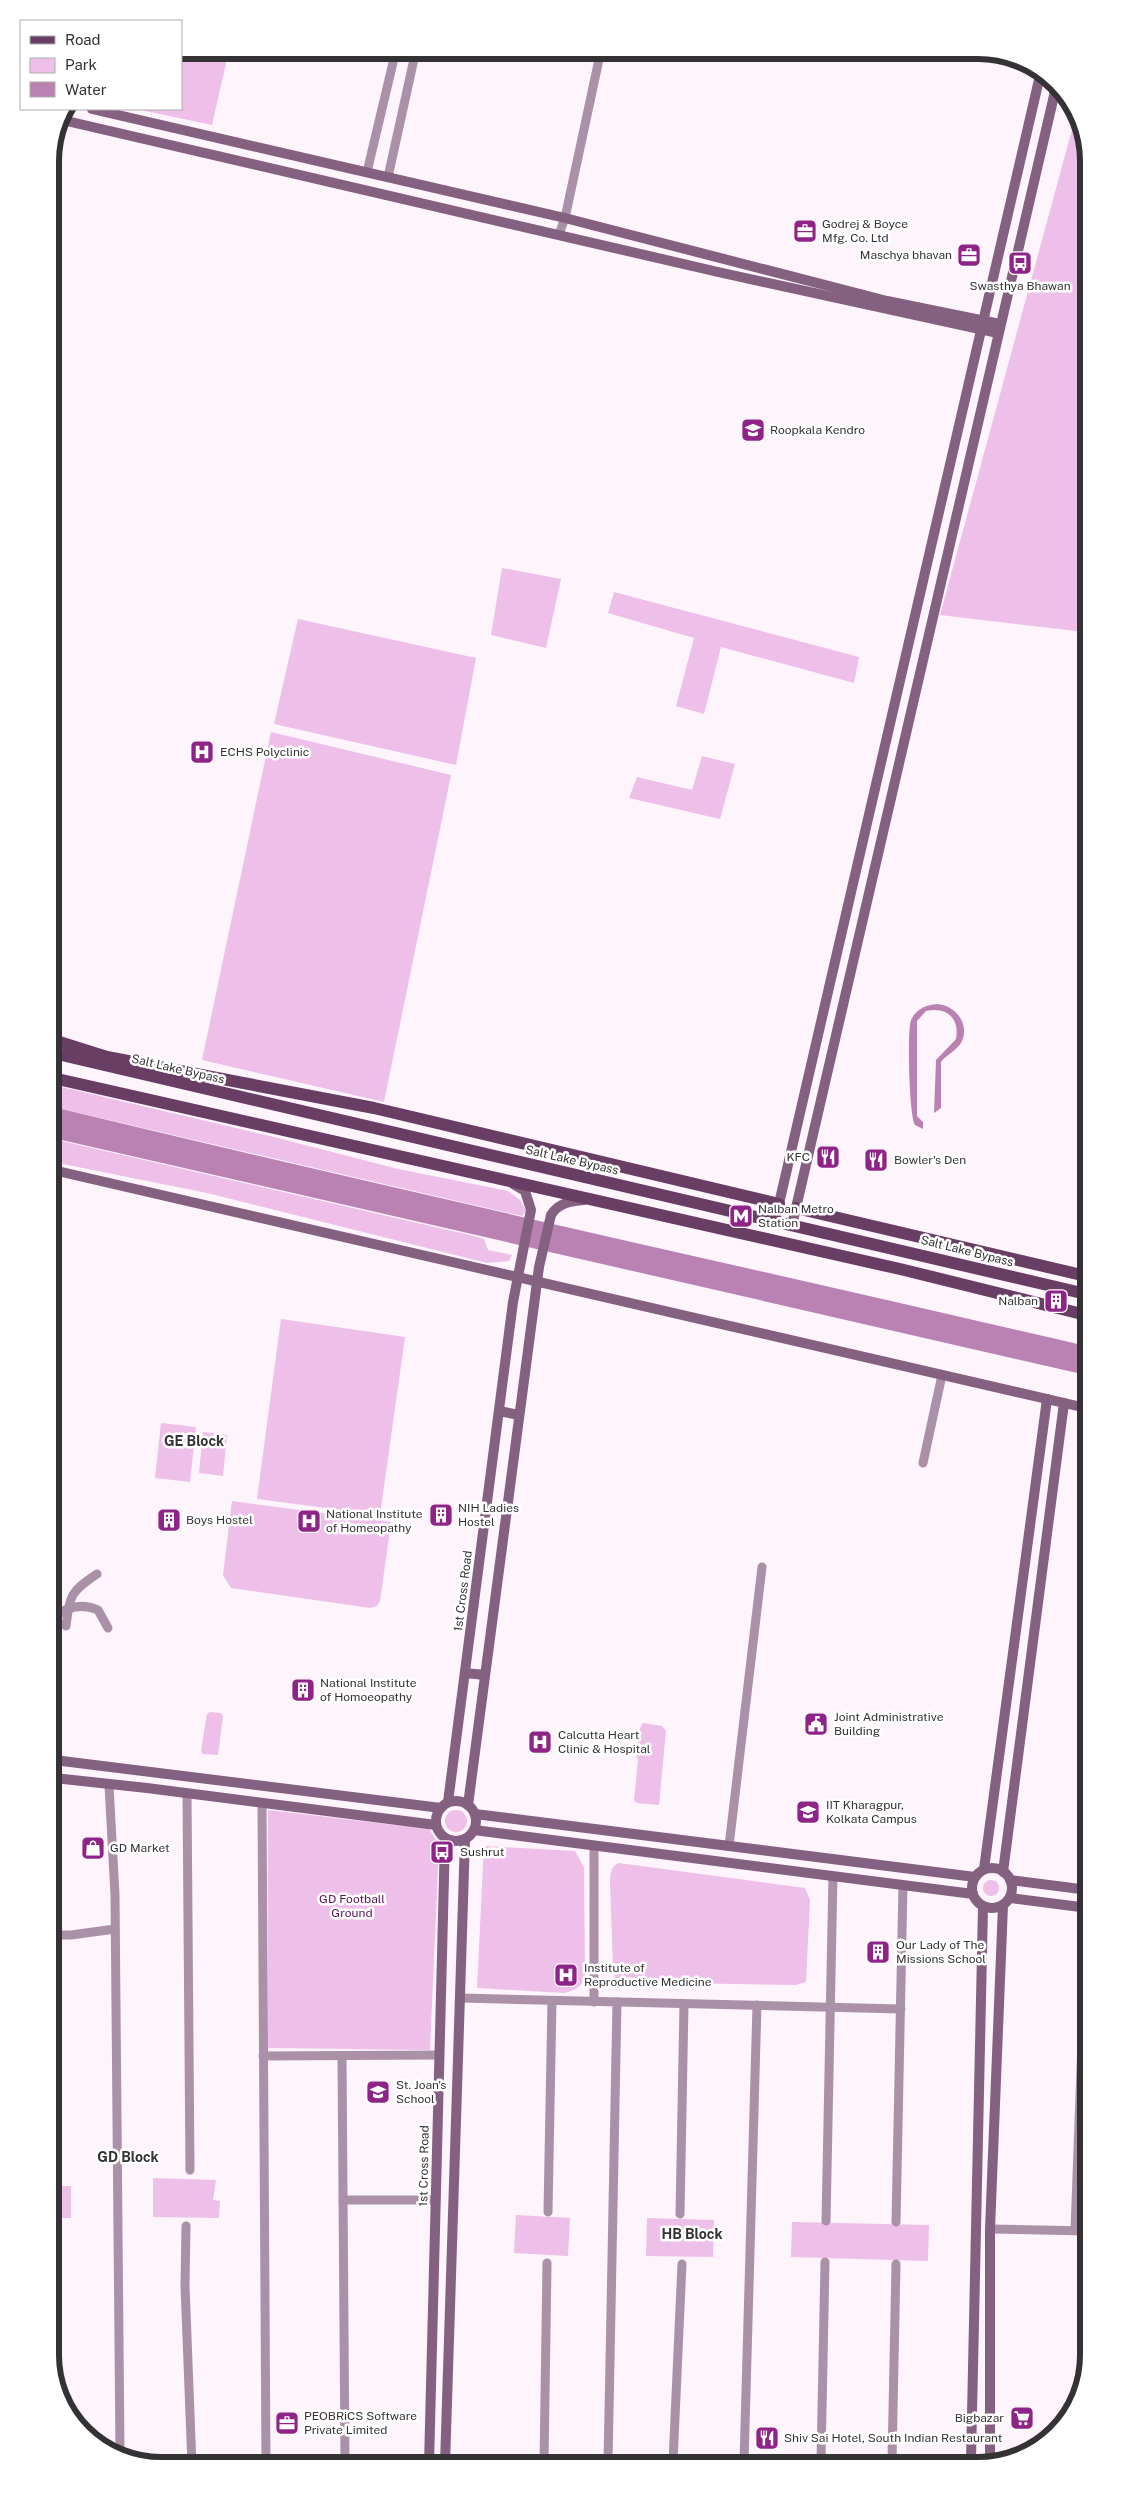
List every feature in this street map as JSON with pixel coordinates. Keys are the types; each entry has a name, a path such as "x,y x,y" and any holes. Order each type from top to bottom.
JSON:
{"main road":[{"name":"Salt Lake Bypass","path":"59,1042 107,1056 177,1071 330,1100 512,1139 779,1204"},
{"name":"Salt Lake Bypass","path":"59,1055 1080,1292"},
{"path":"153,1077 177,1071"},
{"path":"59,1079 900,1269 1080,1313"},
{"path":"178,1106 184,1084"},
{"path":"330,1100 357,1125"},
{"path":"617,1184 643,1172"},
{"name":"Salt Lake Bypass","path":"796,1208 1080,1274"},
{"path":"1063,1309 1068,1289 1080,1274"}],"street":[{"path":"367,172 394,59"},
{"path":"388,177 414,59"},
{"path":"559,234 565,218 599,59"},
{"path":"775,1221 1039,79"},
{"path":"792,1225 1054,93"},
{"path":"96,110 565,218 999,329"},
{"path":"67,121 559,234 983,324"},
{"path":"442,207 446,190"},
{"path":"925,573 942,577"},
{"path":"59,1171 1080,1407"},
{"name":"1st Cross Road","path":"444,1805 465,1673 517,1276 531,1210 525,1191 510,1182"},
{"path":"444,1805 436,1816 436,1825 445,1838 454,1842 465,1839 474,1830 476,1824 471,1809 485,1675 539,1267 554,1209 567,1202 588,1200"},
{"path":"779,1204 796,1208"},
{"path":"923,1463 942,1375"},
{"path":"984,1869 1047,1399"},
{"path":"1004,1872 1064,1403"},
{"path":"499,1411 519,1415"},
{"path":"730,1846 762,1567"},
{"path":"66,1626 69,1599 81,1585 97,1574"},
{"path":"59,1614 68,1609 85,1605 98,1610 108,1628"},
{"path":"465,1673 485,1675"},
{"path":"59,1761 444,1805 456,1801 471,1809 713,1844 975,1877"},
{"path":"59,1779 147,1788 187,1795 436,1825"},
{"path":"109,1785 115,1929 120,2449"},
{"path":"187,1795 190,2170"},
{"path":"262,1804 266,2457"},
{"path":"474,1830 973,1894"},
{"name":"1st Cross Road","path":"429,2457 445,1838"},
{"path":"445,2457 465,1839"},
{"path":"710,1861 713,1844"},
{"path":"594,1846 594,2002"},
{"path":"992,1868 1004,1872 1010,1880 1012,1892 1006,1902 998,1908 984,1907 978,1903 973,1894 972,1883 975,1877 984,1869 992,1868"},
{"path":"826,2221 833,1876"},
{"path":"1010,1880 1080,1889"},
{"path":"896,2222 903,1885"},
{"path":"1006,1902 1080,1907"},
{"path":"990,2456 990,2229 1006,1902"},
{"path":"971,2457 984,1907"},
{"path":"59,1935 115,1929"},
{"path":"461,1998 901,2009"},
{"path":"548,2212 552,2001"},
{"path":"608,2457 617,2002"},
{"path":"680,2214 684,2004"},
{"path":"744,2457 757,2005"},
{"path":"263,2056 439,2055"},
{"path":"342,2056 345,2457"},
{"path":"438,2122 457,2122"},
{"path":"1075,2230 1080,2129"},
{"path":"978,2174 992,2175"},
{"path":"343,2200 436,2200"},
{"path":"186,2226 185,2286 192,2457"},
{"path":"990,2229 1080,2230"},
{"path":"435,2246 453,2248"},
{"path":"821,2457 825,2262"},
{"path":"544,2457 547,2263"},
{"path":"673,2457 682,2264"},
{"path":"892,2457 896,2264"},
{"path":"975,2301 990,2302"},
{"path":"431,2406 447,2406"}],"green space":[{"path":"182,59 227,59 212,125 141,110 182,110"},
{"path":"1073,124 1077,134 1080,161 1080,632 940,615"},
{"path":"502,568 561,579 546,648 491,635"},
{"path":"614,592 859,657 854,683 721,647 704,714 676,706 694,638 608,613"},
{"path":"298,619 476,658 456,765 274,724"},
{"path":"271,732 451,775 384,1102 202,1060"},
{"path":"702,756 735,764 720,819 629,798 637,777 692,790"},
{"path":"59,1086 270,1136 398,1169 508,1191 520,1200 526,1211 522,1216 59,1108"},
{"path":"59,1140 474,1236 484,1239 488,1250 512,1255 509,1261 487,1263 207,1193 59,1163"},
{"path":"281,1319 405,1337 380,1515 257,1499"},
{"path":"161,1423 196,1427 190,1482 155,1478"},
{"path":"203,1432 227,1435 223,1476 199,1473"},
{"path":"232,1501 391,1522 380,1601 377,1606 370,1608 231,1588 223,1575"},
{"path":"210,1712 221,1713 223,1716 218,1755 203,1754 201,1751 207,1714"},
{"path":"643,1723 662,1726 666,1731 659,1805 637,1803 634,1800 638,1760 636,1756 640,1728"},
{"name":"GD Football Ground","path":"268,1810 429,1829 439,1845 430,2050 268,2048"},
{"path":"456,1810 464,1813 467,1821 464,1829 456,1832 448,1829 445,1821 448,1813"},
{"path":"484,1846 575,1851 584,1867 585,1980 581,1985 564,1993 477,1988"},
{"path":"619,1863 805,1888 810,1900 806,1982 796,1985 619,1982 615,1978 613,1969 610,1881 612,1868"},
{"path":"988,1880 994,1880 999,1885 997,1894 988,1896 983,1891 983,1885"},
{"path":"153,2178 216,2180 213,2200 220,2201 219,2218 153,2217"},
{"path":"59,2186 71,2186 71,2218 59,2218"},
{"path":"516,2215 570,2218 568,2256 514,2253"},
{"path":"647,2218 714,2220 713,2257 646,2256"},
{"path":"792,2222 929,2225 928,2261 791,2257"}],"water":[{"path":"937,1004 950,1008 960,1017 963,1023 964,1036 959,1046 941,1062 941,1108 934,1113 936,1060 956,1039 956,1025 946,1012 940,1010 926,1011 917,1021 917,1116 923,1122 923,1129 915,1125 911,1106 909,1073 910,1027 913,1016 919,1010 929,1005"},
{"path":"59,1108 1080,1345 1080,1374 59,1139"}],"place":[{"name":"Godrej & Boyce Mfg. Co. Ltd","path":"805,231"},
{"name":"Maschya bhavan","path":"969,255"},
{"name":"Swasthya Bhawan","path":"1020,263"},
{"name":"Roopkala Kendro","path":"753,430"},
{"name":"ECHS Polyclinic","path":"202,752"},
{"name":"KFC","path":"828,1157"},
{"name":"Bowler's Den","path":"876,1160"},
{"name":"Nalban Metro Station","path":"741,1216"},
{"name":"Nalban","path":"1056,1301"},
{"name":"NIH Ladies Hostel","path":"441,1515"},
{"name":"Boys Hostel","path":"169,1520"},
{"name":"National Institute of Homeopathy","path":"309,1521"},
{"name":"National Institute of Homoeopathy","path":"303,1690"},
{"name":"Joint Administrative Building","path":"816,1724"},
{"name":"Calcutta Heart Clinic & Hospital","path":"540,1742"},
{"name":"IIT Kharagpur, Kolkata Campus","path":"808,1812"},
{"name":"GD Market","path":"93,1848"},
{"name":"Sushrut","path":"442,1852"},
{"name":"Our Lady of The Missions School","path":"878,1952"},
{"name":"Institute of Reproductive Medicine","path":"566,1975"},
{"name":"St. Joan's School","path":"378,2092"},
{"name":"Bigbazar","path":"1022,2418"},
{"name":"PEOBRiCS Software Private Limited","path":"287,2423"},
{"name":"Shiv Sai Hotel, South Indian Restaurant","path":"767,2438"}],"district":[{"name":"GE Block","path":"194,1441"},
{"name":"GD Block","path":"128,2157"},
{"name":"HB Block","path":"692,2234"}]}
